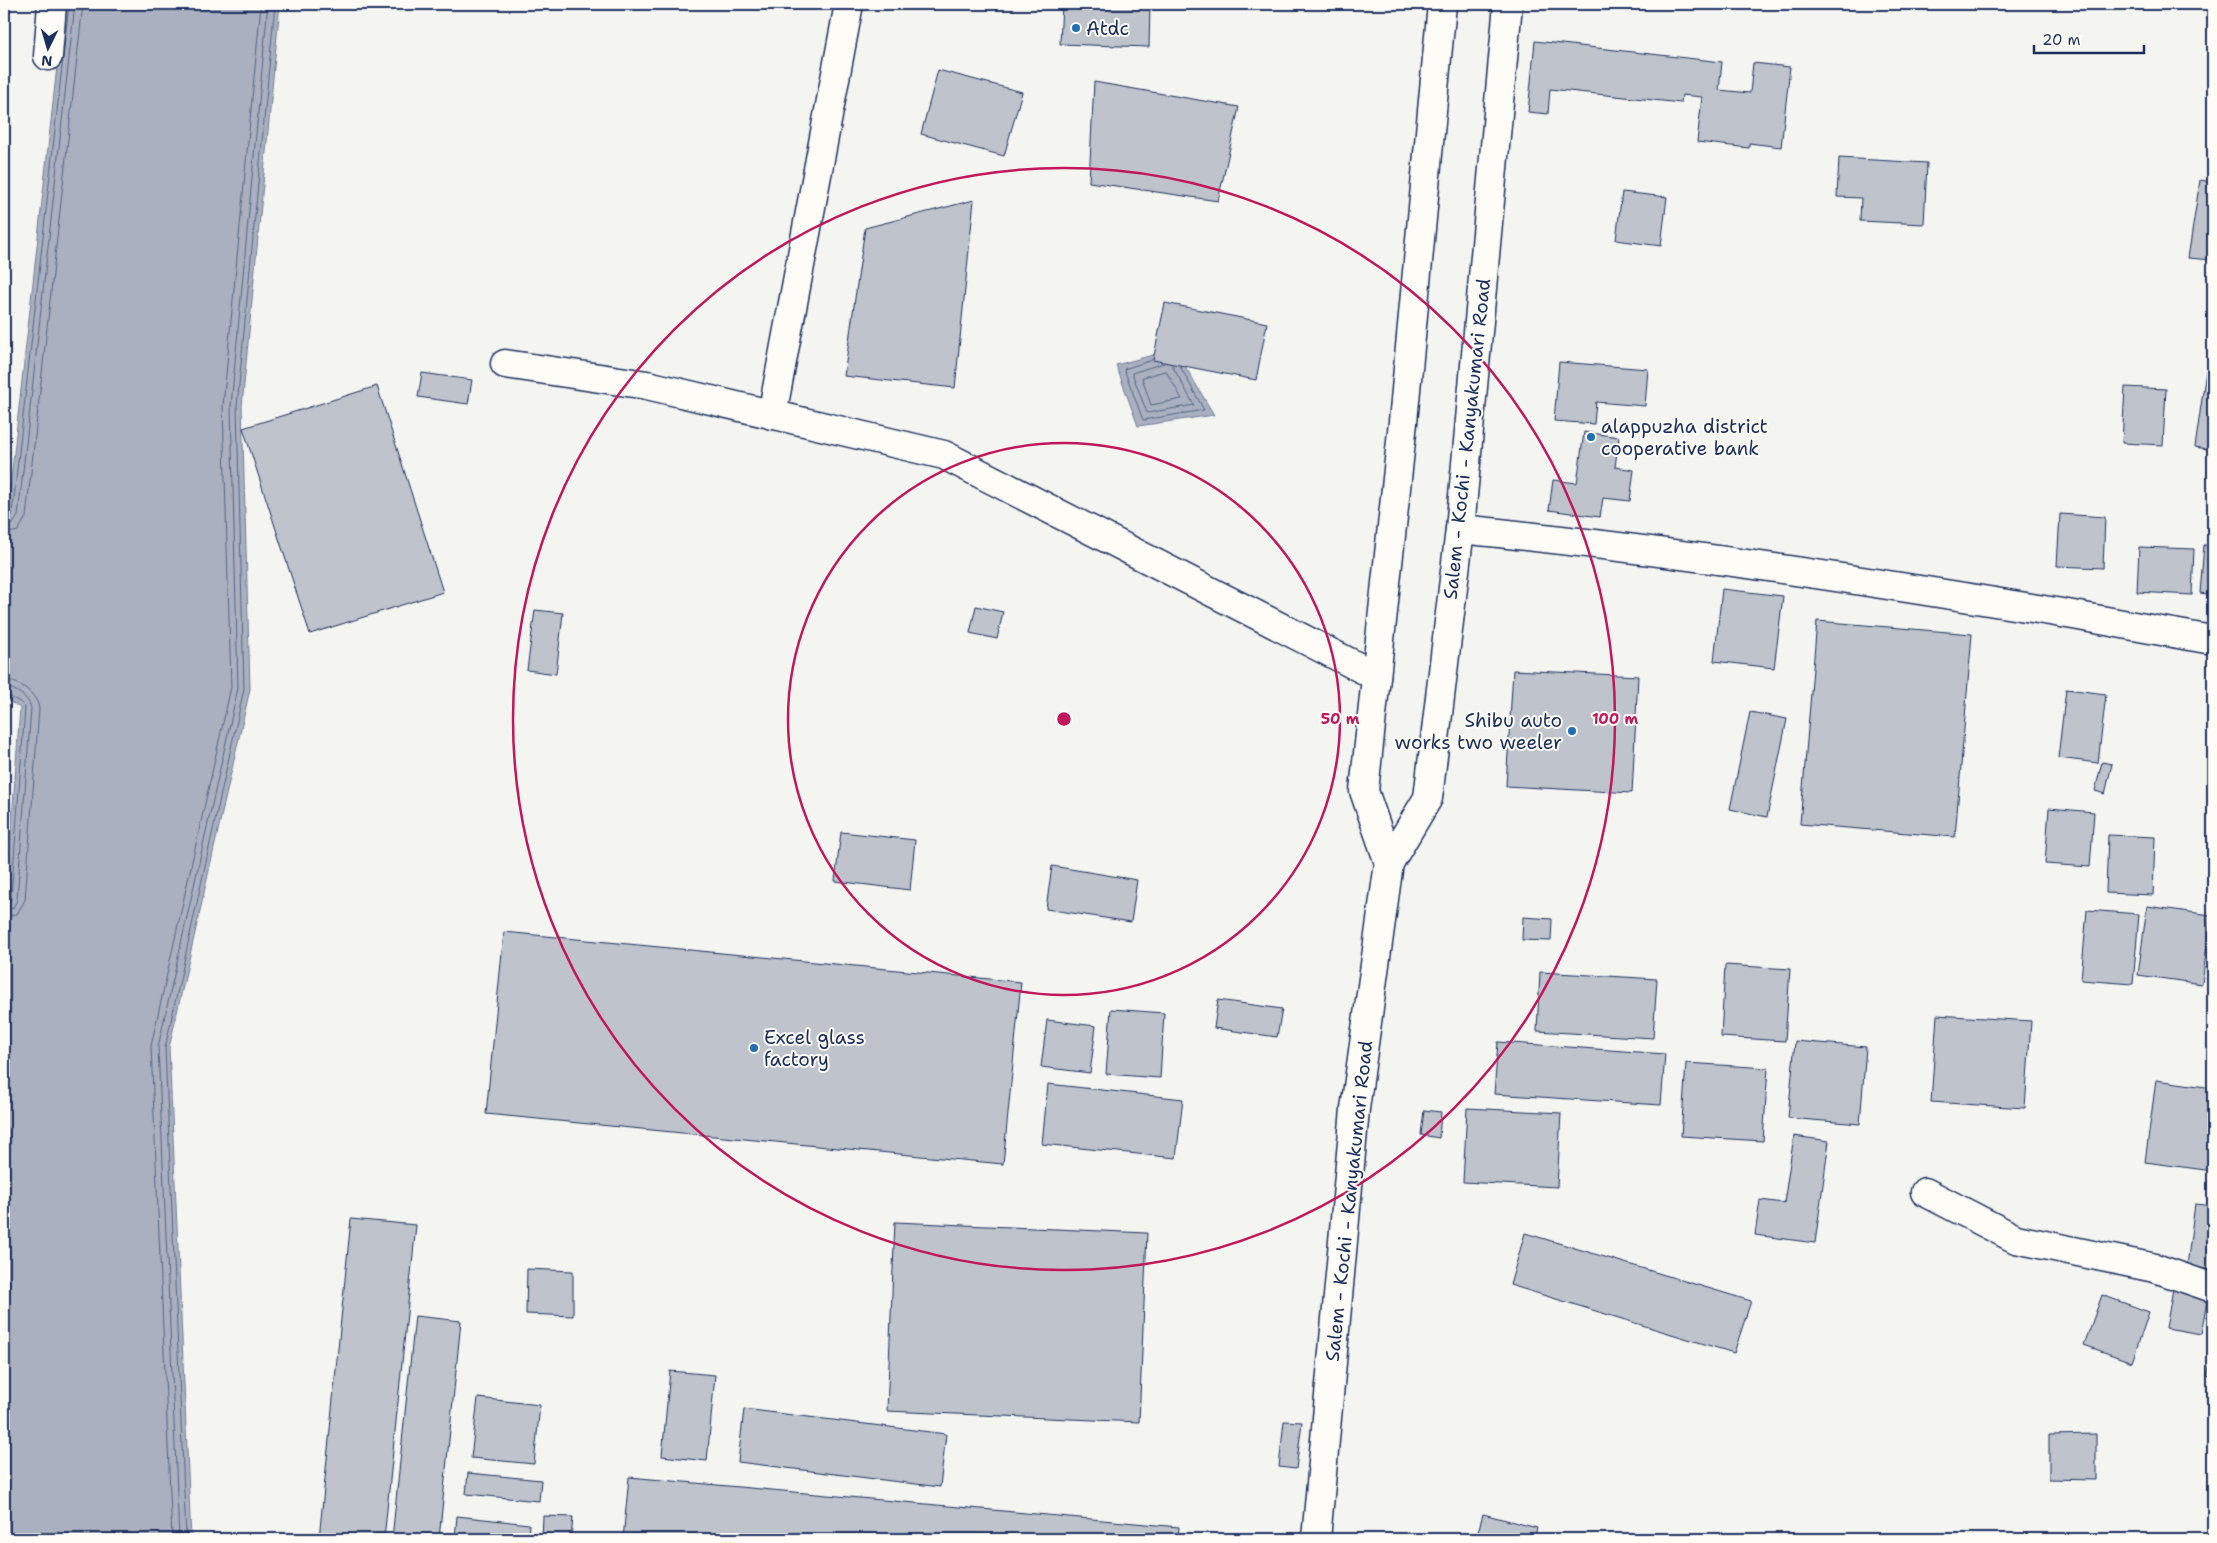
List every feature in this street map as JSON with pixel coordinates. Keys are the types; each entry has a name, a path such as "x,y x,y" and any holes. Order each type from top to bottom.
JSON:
{"main road":[{"path":"48,56 52,4"},
{"path":"772,415 849,4"},
{"name":"Salem - Kochi - Kanyakumari Road","path":"1389,863 1364,791 1403,422 1442,4"},
{"name":"Salem - Kochi - Kanyakumari Road","path":"1316,1539 1355,1110 1389,863 1428,798 1460,529 1508,4"},
{"path":"505,364 647,385 944,455 1376,676"},
{"path":"1460,529 1585,541 2032,608 2213,640"},
{"path":"1925,1192 2016,1239 2155,1268 2213,1288"}],"water":[{"path":"64,4 280,4 242,406 250,689 169,1048 191,1539 4,1539 4,933 20,708 4,698 4,516 7,515"},
{"path":"1175,349 1214,415 1138,426 1116,365"}],"building":[{"path":"1062,4 1150,4 1149,47 1060,44"},
{"path":"1535,41 1722,62 1719,90 1750,93 1753,63 1790,67 1781,147 1749,143 1749,148 1697,142 1702,97 1682,95 1681,103 1550,89 1548,114 1528,112"},
{"path":"938,70 1022,92 1004,156 921,134"},
{"path":"1094,82 1239,107 1218,201 1089,182"},
{"path":"1839,158 1927,163 1924,224 1860,221 1861,198 1837,197"},
{"path":"2200,180 2213,182 2213,260 2188,258"},
{"path":"1622,192 1667,197 1661,246 1616,240"},
{"path":"974,200 955,388 844,376 865,228"},
{"path":"1165,303 1267,323 1256,380 1153,360"},
{"path":"1559,362 1648,369 1645,406 1596,402 1594,424 1554,421"},
{"path":"2206,371 2213,372 2213,450 2195,447"},
{"path":"422,373 472,380 468,404 418,397"},
{"path":"377,386 443,592 310,634 243,428"},
{"path":"2125,387 2166,389 2163,445 2122,443"},
{"path":"1584,432 1619,437 1615,467 1634,470 1630,501 1603,498 1600,517 1549,510 1553,480 1577,483"},
{"path":"2060,514 2105,517 2103,568 2057,566"},
{"path":"2204,545 2213,545 2213,595 2200,593"},
{"path":"2139,547 2194,549 2192,595 2137,592"},
{"path":"1722,589 1783,596 1774,668 1714,661"},
{"path":"976,606 1003,612 997,639 970,633"},
{"path":"535,610 563,613 556,674 527,670"},
{"path":"1817,621 1972,634 1955,837 1800,824"},
{"name":"Shibu auto works two weeler","path":"1513,670 1638,676 1632,793 1506,786"},
{"path":"2066,689 2106,694 2098,763 2058,758"},
{"path":"1750,712 1787,719 1767,817 1730,809"},
{"path":"2102,762 2112,764 2105,794 2095,791"},
{"path":"2049,808 2094,812 2090,867 2045,864"},
{"path":"841,832 915,840 910,890 835,881"},
{"path":"2108,835 2155,837 2153,895 2106,893"},
{"path":"1052,866 1137,880 1131,922 1046,909"},
{"path":"2147,906 2211,915 2202,984 2138,975"},
{"path":"2087,910 2139,914 2133,984 2081,980"},
{"path":"1523,917 1552,919 1551,941 1522,940"},
{"name":"Excel glass factory","path":"504,932 1021,982 1003,1164 486,1114"},
{"path":"1725,965 1790,969 1785,1041 1721,1037"},
{"path":"1540,972 1657,979 1653,1038 1537,1031"},
{"path":"1218,1000 1282,1009 1277,1037 1214,1028"},
{"path":"1111,1009 1164,1013 1160,1078 1106,1074"},
{"path":"1937,1015 2031,1021 2025,1108 1931,1102"},
{"path":"1047,1020 1096,1026 1090,1073 1041,1067"},
{"path":"1795,1041 1866,1047 1860,1124 1788,1118"},
{"path":"1498,1042 1665,1054 1661,1105 1494,1094"},
{"path":"1686,1063 1768,1068 1763,1141 1681,1136"},
{"path":"2156,1080 2213,1088 2213,1171 2145,1162"},
{"path":"1048,1084 1183,1099 1176,1158 1042,1144"},
{"path":"1467,1108 1561,1113 1557,1187 1463,1182"},
{"path":"1424,1110 1441,1112 1439,1138 1421,1135"},
{"path":"1794,1136 1829,1141 1815,1243 1755,1235 1760,1200 1784,1203"},
{"path":"2195,1204 2213,1206 2213,1270 2187,1266"},
{"path":"351,1219 416,1225 384,1539 319,1539"},
{"path":"895,1222 1147,1233 1139,1422 887,1411"},
{"path":"1525,1233 1751,1301 1734,1353 1510,1285"},
{"path":"527,1269 573,1271 573,1316 526,1314"},
{"path":"2174,1283 2209,1289 2201,1334 2166,1328"},
{"path":"2102,1295 2149,1312 2132,1362 2084,1345"},
{"path":"415,1316 461,1321 439,1539 392,1539"},
{"path":"2213,1352 2213,1377 2207,1375"},
{"path":"670,1371 715,1375 707,1461 662,1456"},
{"path":"478,1398 540,1405 534,1464 471,1458"},
{"path":"744,1409 946,1434 940,1487 738,1462"},
{"path":"1284,1421 1302,1422 1296,1469 1279,1467"},
{"path":"2096,1434 2096,1480 2049,1479 2049,1435"},
{"path":"468,1473 541,1480 539,1501 466,1494"},
{"path":"629,1477 1179,1527 1178,1539 623,1539"},
{"path":"1483,1514 1537,1528 1534,1539 1476,1539"},
{"path":"457,1516 529,1524 528,1539 455,1539"},
{"path":"543,1516 573,1517 571,1539 542,1539"}],"place":[{"name":"Atdc","path":"1076,28"},
{"name":"alappuzha district cooperative bank","path":"1591,437"},
{"name":"Shibu auto works two weeler","path":"1572,731"},
{"name":"Excel glass factory","path":"754,1048"}]}
